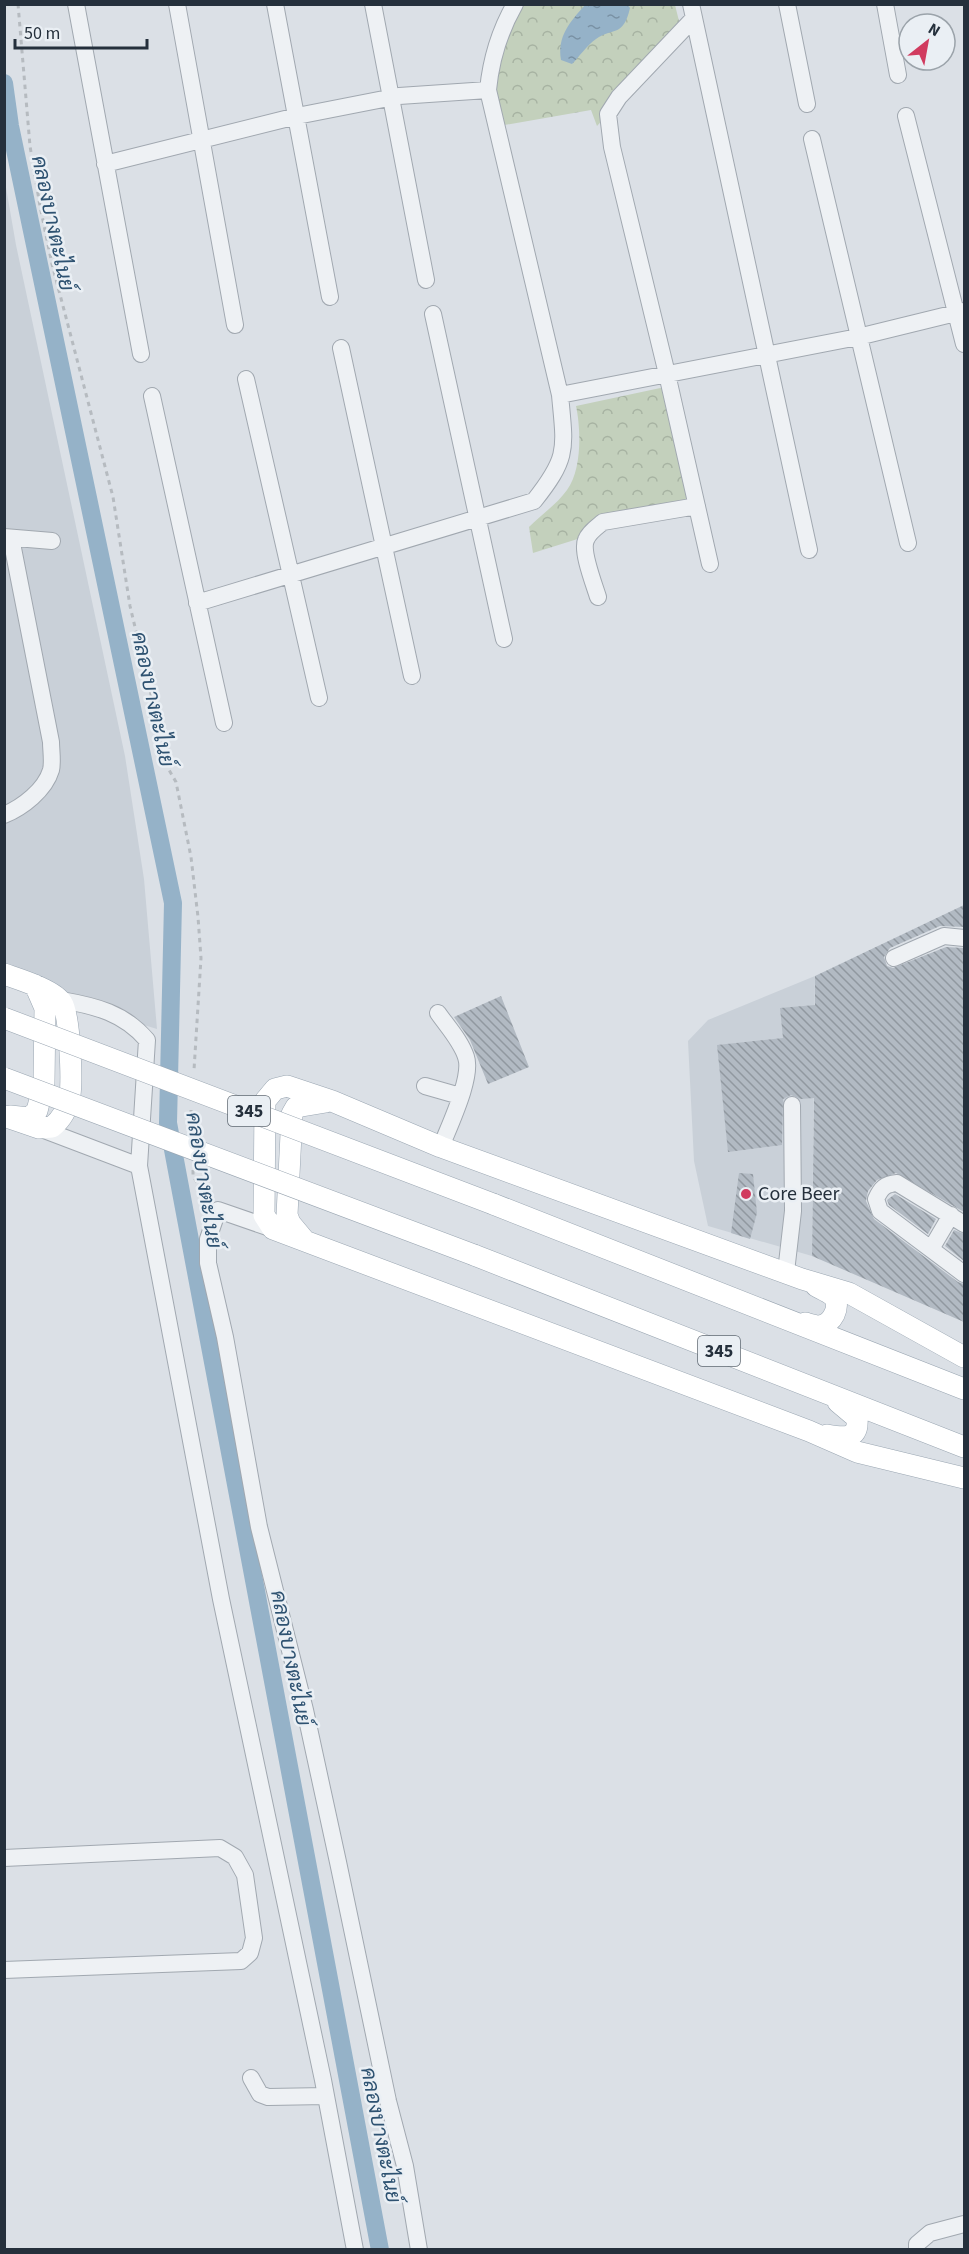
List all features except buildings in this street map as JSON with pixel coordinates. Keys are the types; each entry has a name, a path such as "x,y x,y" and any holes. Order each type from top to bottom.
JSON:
{"main road":[{"path":"4,974 35,985 61,1000 68,1016 70,1094 59,1122 52,1127 39,1128 4,1116"},
{"path":"4,1116 29,1118 37,1111 44,1083 45,1008 35,985"},
{"name":"345","path":"4,1018 493,1204 964,1389"},
{"name":"345","path":"4,1078 474,1256 964,1447"},
{"path":"964,1357 849,1293 794,1276 441,1147 332,1101 287,1086 275,1089 264,1101 264,1215 273,1229 809,1431 857,1452 964,1478"},
{"path":"306,1241 290,1223 287,1215 292,1114 296,1107 303,1103 332,1101"},
{"path":"791,1321 820,1326 832,1318 835,1311 835,1299 832,1294 794,1276"},
{"path":"809,1431 846,1439 851,1437 858,1427 857,1418 851,1411 822,1392"}],"street":[{"path":"76,4 141,354"},
{"path":"177,4 236,325"},
{"path":"275,4 330,297"},
{"path":"373,4 426,280"},
{"path":"197,603 534,501 550,480 562,457 564,441 560,395 488,90 494,52 502,27 514,4"},
{"path":"787,4 807,104"},
{"path":"885,4 898,75"},
{"path":"692,11 809,550"},
{"path":"692,11 619,97 608,114 612,147 710,564"},
{"path":"105,164 297,116 392,97 488,90"},
{"path":"906,116 961,312 964,344"},
{"path":"812,139 908,543"},
{"path":"560,395 858,337 961,312"},
{"path":"433,314 504,639"},
{"path":"341,348 412,676"},
{"path":"246,379 319,698"},
{"path":"152,396 224,723"},
{"path":"598,597 585,548 586,539 593,529 603,522 697,506"},
{"path":"4,815 18,809 39,790 51,770 51,742 8,537 52,541"},
{"path":"894,958 944,936 964,938"},
{"path":"61,1000 110,1011 134,1024 147,1040 139,1166 221,1599 326,2096 355,2250"},
{"path":"438,1013 467,1057 468,1071 441,1147"},
{"path":"425,1086 460,1096"},
{"path":"792,1105 794,1276"},
{"path":"39,1128 139,1166"},
{"path":"931,1249 958,1219 897,1183 888,1183 876,1199 880,1211 964,1275"},
{"path":"273,1229 218,1210 208,1239 208,1263 225,1337 259,1527 328,1815 388,2101 405,2166 419,2250"},
{"path":"4,1858 220,1848 235,1857 245,1875 254,1938 250,1953 241,1961 4,1970"},
{"path":"251,2078 260,2094 268,2097 326,2096"},
{"path":"917,2250 917,2244 930,2233 960,2225"}],"path":[{"path":"18,4 30,146 40,206 52,264 113,497 130,606 169,770 176,782 191,857 201,958 193,1073"},
{"path":"191,1107 192,1130"},
{"path":"193,1165 193,1176 200,1191 218,1210"}],"shaded area":[{"path":"4,176 16,245 125,756 144,879 157,1029 61,1000 5,978"},
{"path":"815,976 812,1256 708,1226 694,1161 688,1041 708,1020"}],"green space":[{"path":"520,5 675,5 682,33 597,126 591,110 499,126 491,95 504,29"},
{"path":"665,387 689,504 533,553 529,527 563,495 572,482 575,472 579,449 576,406"}],"water":[{"path":"585,5 628,5 630,8 621,28 596,39 572,64 561,60 561,44 566,30"}],"waterway":[{"name":"คลองบางตะไนย์","path":"4,83 10,126 173,903 168,1123 380,2250"}],"place":[{"name":"Core Beer","path":"746,1194"}]}
